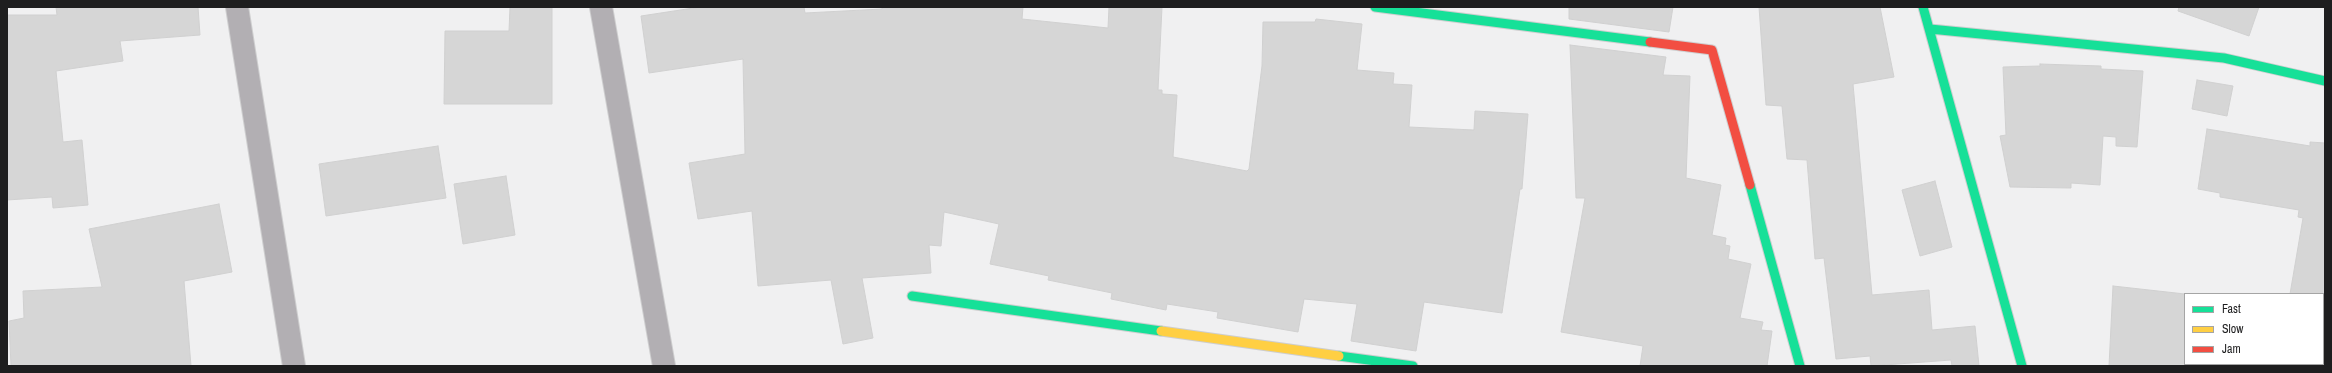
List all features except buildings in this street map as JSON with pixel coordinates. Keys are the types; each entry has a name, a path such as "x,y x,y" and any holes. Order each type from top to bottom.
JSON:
{"street":[{"path":"237,7 294,366"},
{"path":"601,7 664,366"},
{"path":"1375,7 1712,50 1800,366"},
{"path":"1922,7 1930,29 2022,366"},
{"path":"1930,29 2224,58 2325,80"},
{"path":"912,296 1413,366"}],"traffic: fast":[{"path":"1375,7 1650,42"},
{"path":"1923,7 2022,366"},
{"path":"1930,29 2224,58 2325,81"},
{"path":"1750,185 1800,366"},
{"path":"912,296 1161,331"},
{"path":"1339,356 1413,366"}],"traffic: slow":[{"path":"1161,331 1339,356"}],"traffic: jam":[{"path":"1650,42 1712,50 1750,185"}]}
